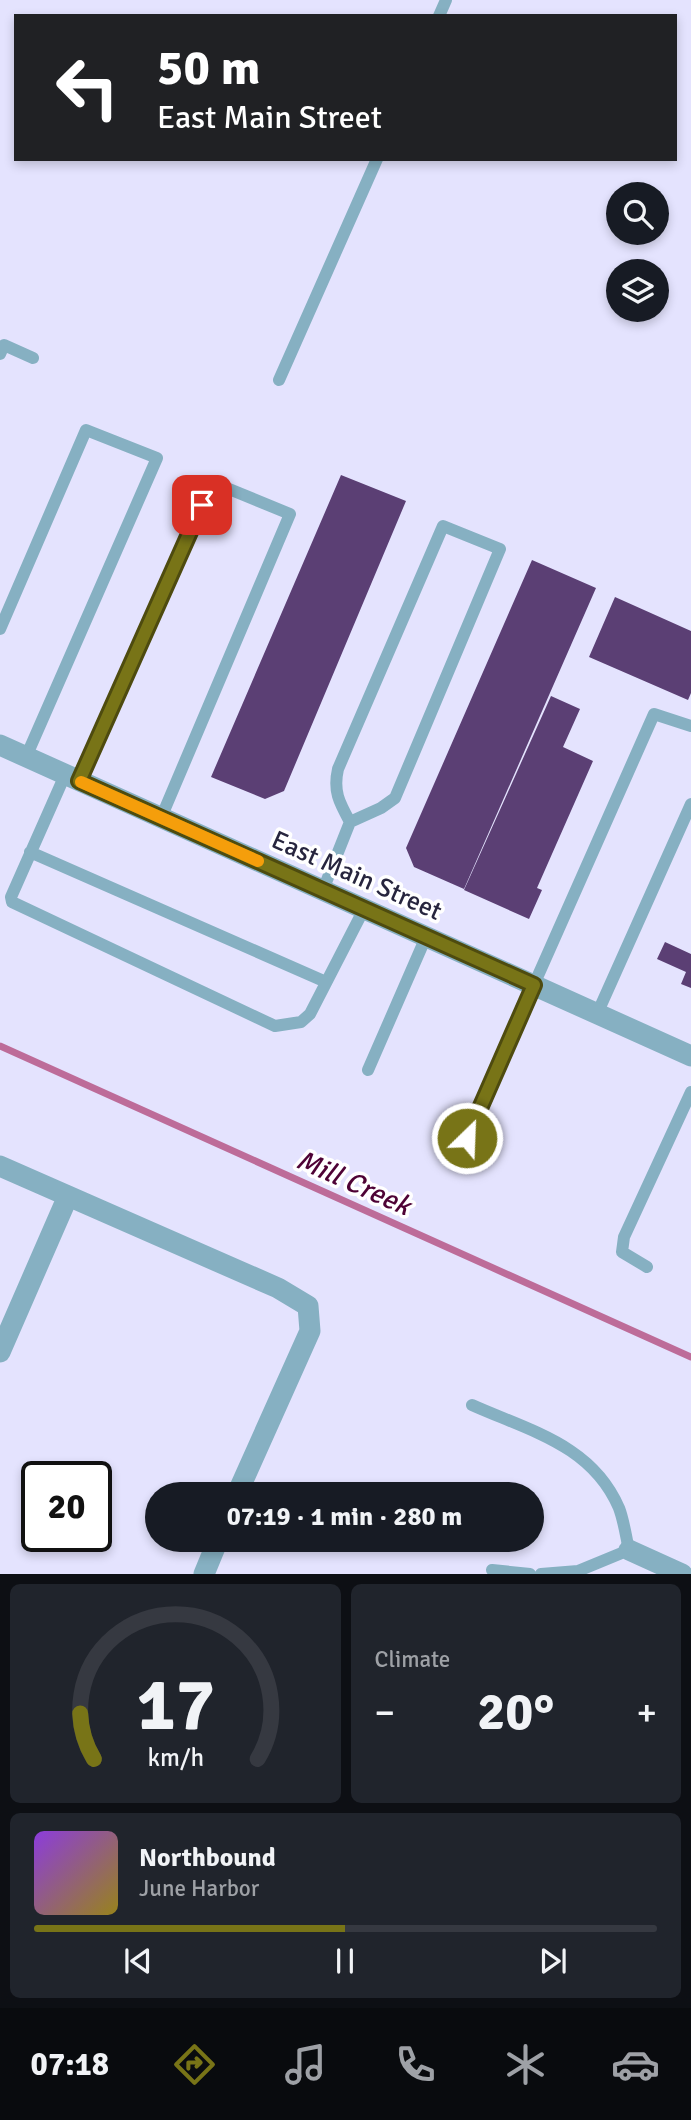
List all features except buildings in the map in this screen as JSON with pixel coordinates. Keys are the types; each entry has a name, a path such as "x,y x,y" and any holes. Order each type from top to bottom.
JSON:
{"street":[{"name":"East Main Street","path":"0,746 691,1056"},
{"path":"0,1166 278,1288 308,1306 310,1331 242,1482"},
{"path":"0,1352 68,1196"},
{"path":"629,1550 682,1574"},
{"path":"204,1574 213,1552"}],"lane":[{"path":"279,380 376,161"},
{"path":"0,354 4,345 33,358"},
{"path":"0,629 86,430 157,458 26,757"},
{"path":"161,818 290,514 212,482 72,778 30,852 11,897 12,902 275,1026 301,1022 310,1014 364,909"},
{"path":"323,890 350,821 381,808 395,798 500,550 443,526 338,769 334,786 337,798 350,821"},
{"path":"467,1138 654,714 691,726"},
{"path":"597,1014 691,804"},
{"path":"30,852 326,982"},
{"path":"368,1070 426,937"},
{"path":"647,1267 622,1252 624,1237 691,1091"},
{"path":"472,1405 579,1453 603,1479 620,1510 629,1550 578,1571 541,1574"},
{"path":"492,1570 530,1574"}],"waterway":[{"name":"Mill Creek","path":"0,1046 691,1357"}],"slow traffic":[{"path":"81,782 258,861"}],"route":[{"path":"202,505 79,781 534,985 467,1138"}]}
